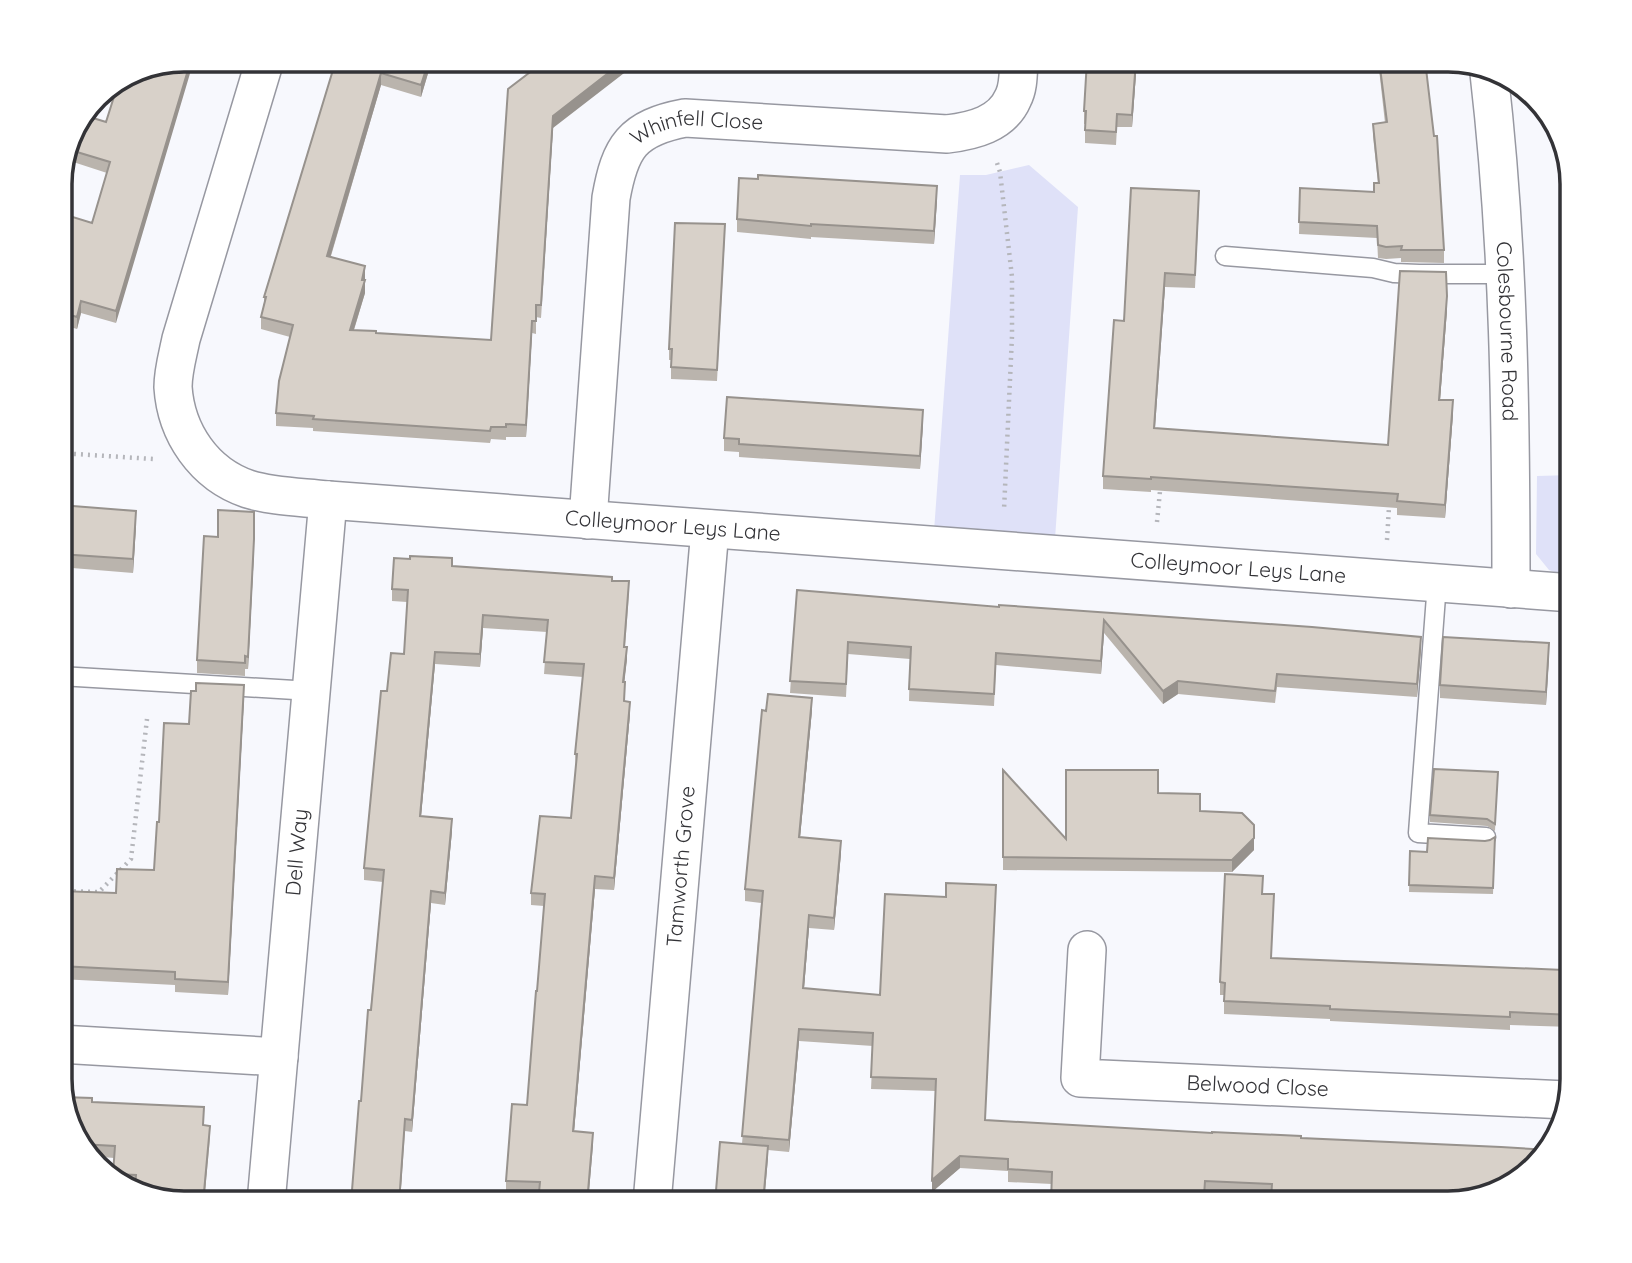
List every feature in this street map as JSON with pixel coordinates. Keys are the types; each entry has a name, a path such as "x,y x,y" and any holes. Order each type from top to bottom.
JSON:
{"street":[{"name":"Colleymoor Leys Lane","path":"261,72 181,339 173,386 178,414 188,441 198,456 229,480 248,489 276,495 328,500 1560,592"},
{"name":"Whinfell Close","path":"588,520 611,198 619,162 629,144 662,122 685,118 947,134 966,132 983,126 1006,111 1014,97 1018,72"},
{"name":"Colesbourne Road","path":"1490,80 1506,274 1511,589"},
{"name":"Dell Way","path":"267,1191 328,500"},
{"name":"Tamworth Grove","path":"653,1191 710,529"},
{"name":"Belwood Close","path":"1087,950 1080,1078 1558,1100"},
{"path":"72,1045 279,1058"}],"lane":[{"path":"1226,256 1373,268 1394,273 1506,274"},
{"path":"1437,583 1418,833 1486,837"},
{"path":"72,677 311,691"}],"path":[{"path":"983,126 1000,172 1012,277 1012,336 1001,550"},
{"path":"72,454 164,460 188,441"},
{"path":"72,891 99,892 131,859 147,719"}],"shaded area":[{"path":"1029,165 1078,207 1055,539 934,531 960,175 986,175"},
{"path":"1560,475 1560,574 1549,570 1536,554 1537,476"}],"building":[{"path":"187,72 116,311 81,301 77,317 72,316 72,217 92,223 110,162 77,152 83,134 94,118 106,122 114,97 128,87 148,78"},
{"path":"332,72 425,72 421,85 381,73 327,256 365,266 362,280 365,280 350,330 491,340 508,89 530,72 610,72 553,116 541,305 536,305 536,321 532,321 526,425 506,424 506,427 491,427 490,431 313,419 314,416 276,413 279,381 293,325 261,317 264,297"},
{"path":"1086,72 1135,72 1132,115 1117,114 1116,132 1085,130"},
{"path":"1381,72 1426,72 1434,136 1437,136 1444,250 1401,250 1402,246 1378,245 1377,226 1299,222 1300,188 1374,192 1374,183 1379,183 1373,124 1387,122"},
{"path":"758,175 937,186 934,231 811,226 737,219 739,178 758,179"},
{"path":"1131,188 1199,191 1195,275 1165,273 1154,428 1388,445 1400,271 1446,272 1447,296 1439,400 1453,400 1445,505 1397,501 1398,494 1103,476 1114,320 1124,321"},
{"path":"675,223 725,224 717,370 671,367 672,349 669,349"},
{"path":"727,397 923,410 920,456 739,444 739,439 724,438"},
{"path":"72,506 136,511 133,559 72,555"},
{"path":"218,510 254,512 248,657 245,656 245,663 197,660 204,536 218,537"},
{"path":"410,556 452,558 452,566 612,577 612,581 629,581 623,682 624,701 630,702 614,878 595,876 573,1131 593,1133 588,1191 539,1191 540,1182 506,1181 512,1104 527,1105 545,894 531,893 540,816 571,818 584,664 544,662 548,620 483,615 480,654 435,652 420,816 452,819 445,893 431,891 412,1120 405,1119 400,1191 352,1191 384,870 364,868 381,691 387,691 391,653 404,654 408,590 392,589 394,558 410,559"},
{"path":"797,590 1421,637 1417,684 1277,674 1275,691 1178,681 1163,691 1104,620 1101,661 996,653 994,694 909,689 911,647 848,642 846,684 790,681"},
{"path":"1443,637 1549,643 1546,692 1440,685"},
{"path":"196,683 244,685 228,982 175,979 175,972 72,967 72,891 116,893 117,869 154,870 164,723 189,724 191,691 196,691"},
{"path":"768,694 812,698 799,837 841,841 834,918 809,915 803,988 880,995 885,894 946,897 946,883 996,885 985,1120 1535,1149 1516,1168 1498,1180 1477,1187 1448,1191 1272,1191 1272,1184 1205,1181 1204,1191 1051,1191 1052,1172 1008,1169 1008,1159 960,1156 932,1180 936,1079 871,1077 873,1033 799,1029 789,1140 742,1136 763,891 745,889 762,710 766,711"},
{"path":"1434,769 1498,772 1495,824 1487,819 1430,815"},
{"path":"1003,770 1066,839 1066,770 1158,770 1158,793 1200,794 1200,811 1242,813 1254,825 1254,838 1232,860 1003,857"},
{"path":"1495,837 1493,888 1409,885 1410,851 1427,852 1428,838 1485,841"},
{"path":"1225,874 1263,876 1262,894 1274,894 1271,958 1560,970 1560,1014 1510,1012 1510,1017 1224,1001 1225,983 1220,982"},
{"path":"73,1097 92,1098 92,1102 204,1107 203,1125 210,1126 204,1191 169,1190 136,1179 136,1175 126,1175 114,1166 115,1146 94,1145 78,1115"},
{"path":"720,1142 768,1146 764,1191 716,1191"}]}
